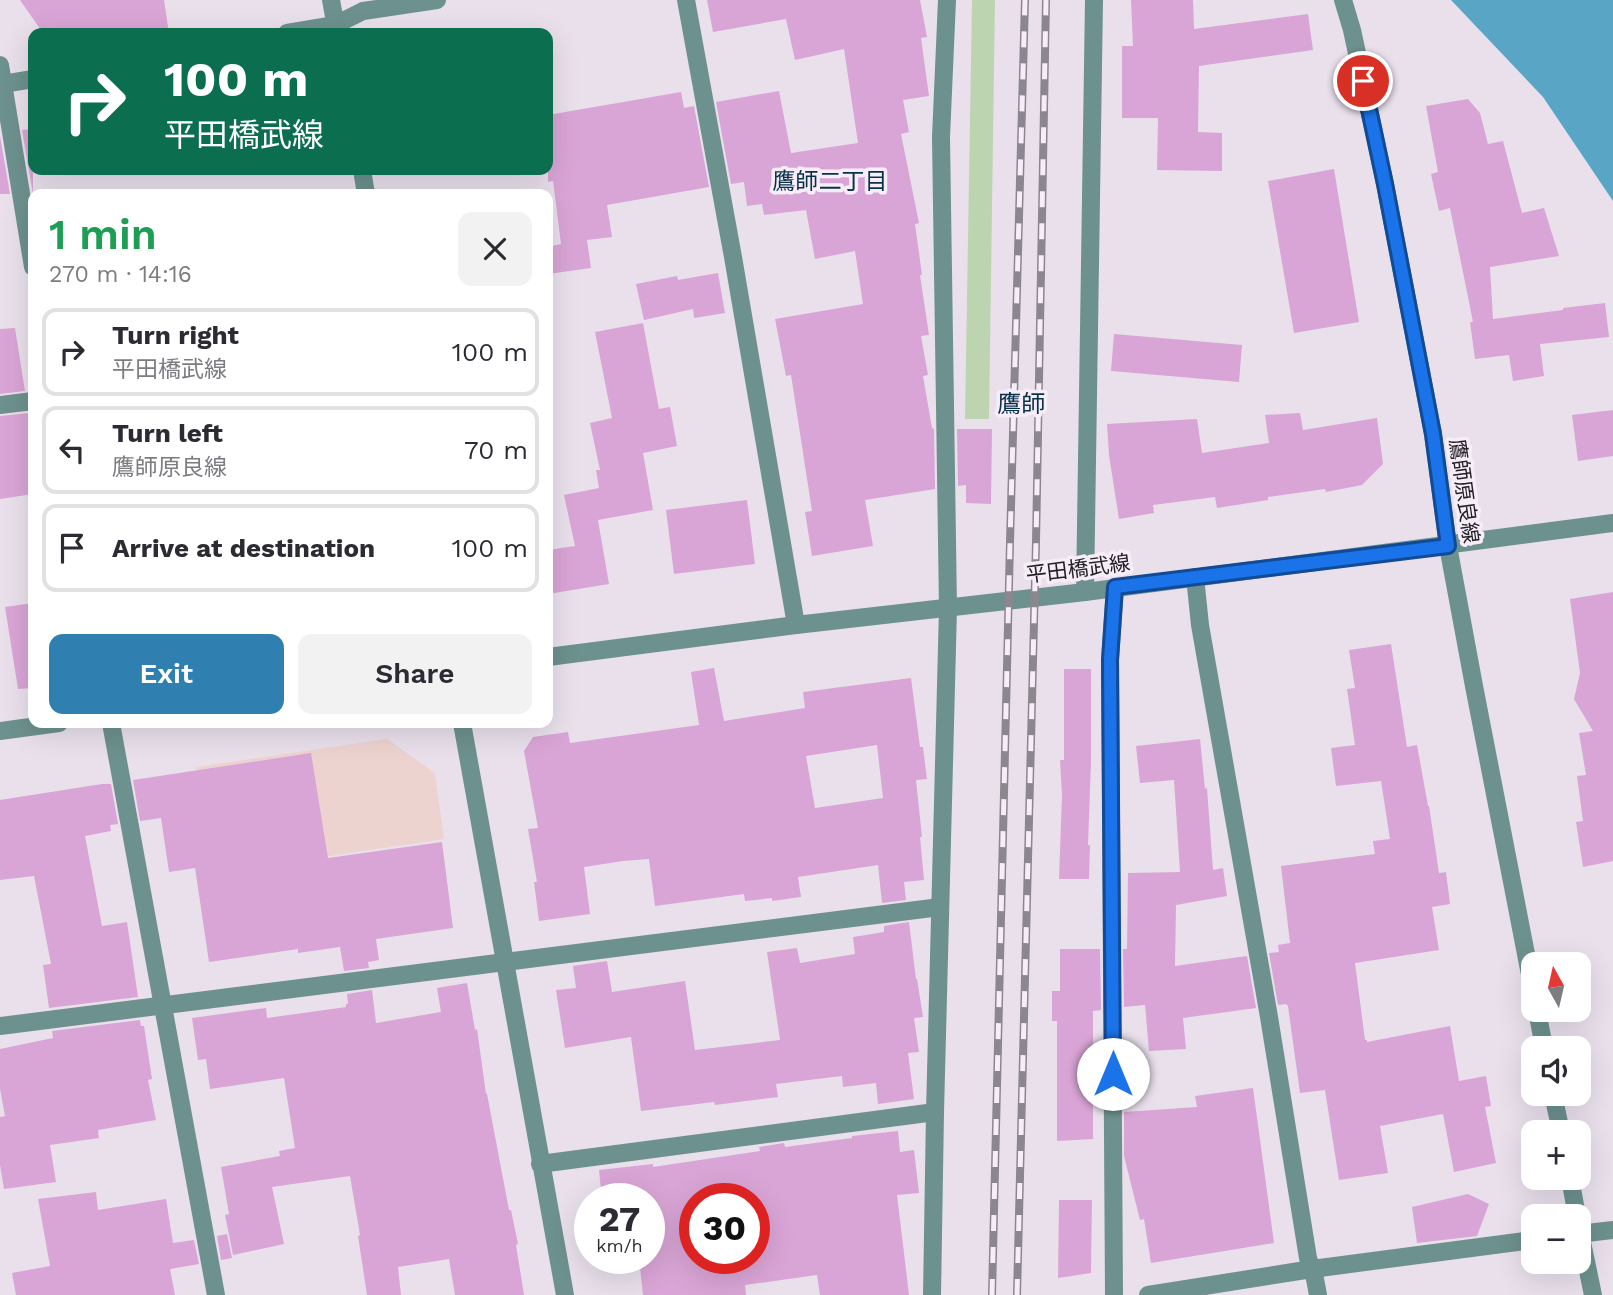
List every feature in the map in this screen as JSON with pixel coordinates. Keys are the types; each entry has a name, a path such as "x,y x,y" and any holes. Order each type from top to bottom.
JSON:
{"street":[{"path":"331,0 336,28"},
{"path":"338,28 363,11 437,0"},
{"path":"686,0 796,625"},
{"path":"932,1295 948,608 941,137 947,0"},
{"path":"1085,592 1094,0"},
{"name":"鷹師原良線","path":"1343,0 1352,30 1433,434 1448,546 1526,952"},
{"path":"0,65 28,236"},
{"path":"3,84 28,80"},
{"path":"0,405 28,402"},
{"name":"平田橋武線","path":"553,656 1085,592 1613,523"},
{"path":"1195,577 1200,625 1308,1258 1318,1295"},
{"path":"1114,1295 1110,660 1115,587"},
{"path":"0,732 28,728"},
{"path":"112,728 216,1295"},
{"path":"463,728 565,1295"},
{"path":"0,1026 940,906"},
{"path":"540,1164 935,1112"},
{"path":"1591,1227 1613,1230"},
{"path":"1148,1295 1312,1269 1521,1242"},
{"path":"1589,1274 1593,1295"}],"shaded area":[{"path":"387,739 435,773 444,839 222,872 203,819 196,767"}],"green space":[{"path":"972,0 995,0 989,419 965,419"}],"water":[{"path":"1451,0 1613,0 1613,201 1543,97"}],"building":[{"path":"20,0 164,0 168,28 40,28"},
{"path":"707,0 920,0 927,37 921,38 929,96 903,100 909,132 901,134 919,223 915,224 929,335 921,336 928,375 923,376 934,429 935,489 865,500 873,546 812,556 805,512 812,511 791,375 786,376 775,319 863,304 855,251 815,259 806,210 764,215 762,204 747,206 744,182 731,184 716,102 779,91 791,153 858,143 844,49 795,60 786,19 713,32"},
{"path":"1131,0 1193,0 1194,29 1308,14 1313,50 1199,66 1198,132 1222,133 1222,171 1157,170 1158,118 1122,118 1122,46 1133,46"},
{"path":"681,92 684,108 694,106 709,187 607,205 612,237 587,240 591,268 553,273 553,246 561,244 553,181 548,182 548,175 553,175 553,114"},
{"path":"1468,99 1480,113 1488,144 1503,141 1522,213 1544,208 1559,256 1490,267 1493,319 1605,303 1609,337 1540,344 1544,376 1513,381 1509,355 1475,359 1470,322 1473,322 1450,208 1439,211 1431,174 1438,172 1426,106"},
{"path":"28,129 28,165 22,130"},
{"path":"0,136 10,194 0,194"},
{"path":"1334,169 1359,322 1294,333 1268,181"},
{"path":"718,273 725,313 694,318 693,309 644,320 636,284 677,276 678,280"},
{"path":"643,323 659,409 670,407 677,446 643,453 653,510 598,520 609,584 553,593 553,549 575,546 564,495 599,488 596,470 600,470 590,423 612,418 595,332"},
{"path":"15,328 25,391 0,394 0,329"},
{"path":"1114,334 1242,345 1239,382 1111,371"},
{"path":"1613,410 1613,456 1578,461 1572,415"},
{"path":"28,413 28,495 0,499 0,416"},
{"path":"1300,413 1303,430 1377,418 1383,464 1362,485 1326,492 1325,489 1268,497 1268,500 1217,508 1215,497 1153,505 1154,513 1119,519 1107,424 1197,419 1202,453 1269,443 1265,415"},
{"path":"957,429 992,429 991,504 966,503 966,485 958,486"},
{"path":"747,500 755,564 674,574 666,510"},
{"path":"1613,592 1613,861 1583,867 1576,822 1583,821 1577,776 1586,775 1579,733 1593,731 1574,699 1580,673 1570,599"},
{"path":"28,604 28,688 18,689 5,607"},
{"path":"1391,644 1407,747 1417,745 1439,873 1446,872 1450,904 1432,907 1439,950 1355,963 1365,1040 1367,1042 1450,1026 1459,1081 1486,1076 1491,1106 1485,1107 1496,1163 1454,1172 1443,1114 1380,1126 1388,1173 1339,1180 1325,1090 1300,1093 1288,1006 1278,1005 1269,953 1279,952 1278,945 1290,943 1281,866 1375,854 1373,841 1390,839 1381,781 1336,786 1331,748 1355,745 1347,689 1355,688 1349,650"},
{"path":"714,668 724,721 805,708 803,692 911,678 927,779 916,780 924,880 904,882 906,900 882,903 878,865 798,877 801,897 745,901 744,894 655,906 649,859 584,867 590,914 539,921 534,882 537,882 528,829 538,828 524,751 533,737 568,732 570,743 699,725 691,672","holes":["877,745 883,798 815,808 806,756"]},
{"path":"1064,669 1091,669 1089,879 1059,879 1062,795 1060,760 1064,760"},
{"path":"1200,739 1205,789 1207,788 1213,870 1223,868 1227,896 1176,905 1175,966 1247,956 1256,1008 1183,1018 1186,1049 1149,1051 1145,1005 1124,1007 1123,949 1127,949 1128,873 1180,872 1174,780 1140,783 1136,746"},
{"path":"311,753 328,858 442,842 453,928 376,939 379,960 368,962 369,968 344,971 340,947 298,953 298,949 209,962 195,868 169,872 161,818 140,821 133,780"},
{"path":"111,784 118,824 110,825 111,831 85,836 102,926 127,922 138,997 49,1008 43,965 51,964 34,876 0,880 0,800"},
{"path":"909,922 923,1017 914,1018 919,1052 908,1053 914,1099 878,1104 876,1083 843,1087 842,1076 776,1084 778,1097 641,1111 631,1037 565,1048 556,990 576,988 573,966 607,961 612,992 685,981 695,1050 780,1040 767,952 797,948 800,963 855,954 853,937 884,932 884,926"},
{"path":"1060,949 1100,949 1101,1010 1093,1011 1093,1139 1057,1141 1057,1021 1052,1021 1052,991 1060,991"},
{"path":"467,983 486,1094 518,1244 516,1245 524,1295 455,1295 449,1259 398,1267 401,1295 367,1295 350,1176 272,1187 284,1244 233,1255 225,1215 229,1214 221,1167 280,1156 279,1151 295,1148 284,1078 210,1089 206,1059 198,1060 192,1018 266,1008 267,1018 346,1007 347,994 372,990 376,1023 441,1012 437,988"},
{"path":"140,1020 141,1026 144,1026 152,1079 148,1080 156,1120 98,1130 99,1138 50,1145 56,1182 4,1189 0,1165 0,1117 5,1116 0,1089 0,1049 53,1038 52,1031"},
{"path":"1253,1088 1274,1243 1151,1263 1144,1219 1140,1220 1124,1156 1124,1112 1197,1107 1195,1096"},
{"path":"898,1131 900,1152 914,1150 919,1193 897,1195 909,1295 820,1295 817,1275 745,1285 746,1295 643,1295 641,1274 665,1274 665,1183 600,1183 599,1170 653,1164 653,1167 760,1151 759,1147 784,1143 785,1147"},
{"path":"96,1192 98,1210 166,1199 173,1243 194,1240 199,1264 170,1269 175,1295 16,1295 12,1273 50,1266 38,1199"},
{"path":"1468,1194 1489,1204 1477,1236 1417,1243 1412,1207"},
{"path":"1059,1200 1092,1200 1091,1273 1058,1278"},
{"path":"227,1234 232,1258 221,1260 217,1236"}],"railway":[{"path":"992,1295 1025,0"},
{"path":"1017,1295 1036,542 1046,0"}],"district":[{"name":"鷹師二丁目","path":"830,181"},
{"name":"鷹師","path":"1021,404"}],"route":[{"path":"1113,1074 1110,660 1115,587 1448,546 1433,434 1363,81"}]}
